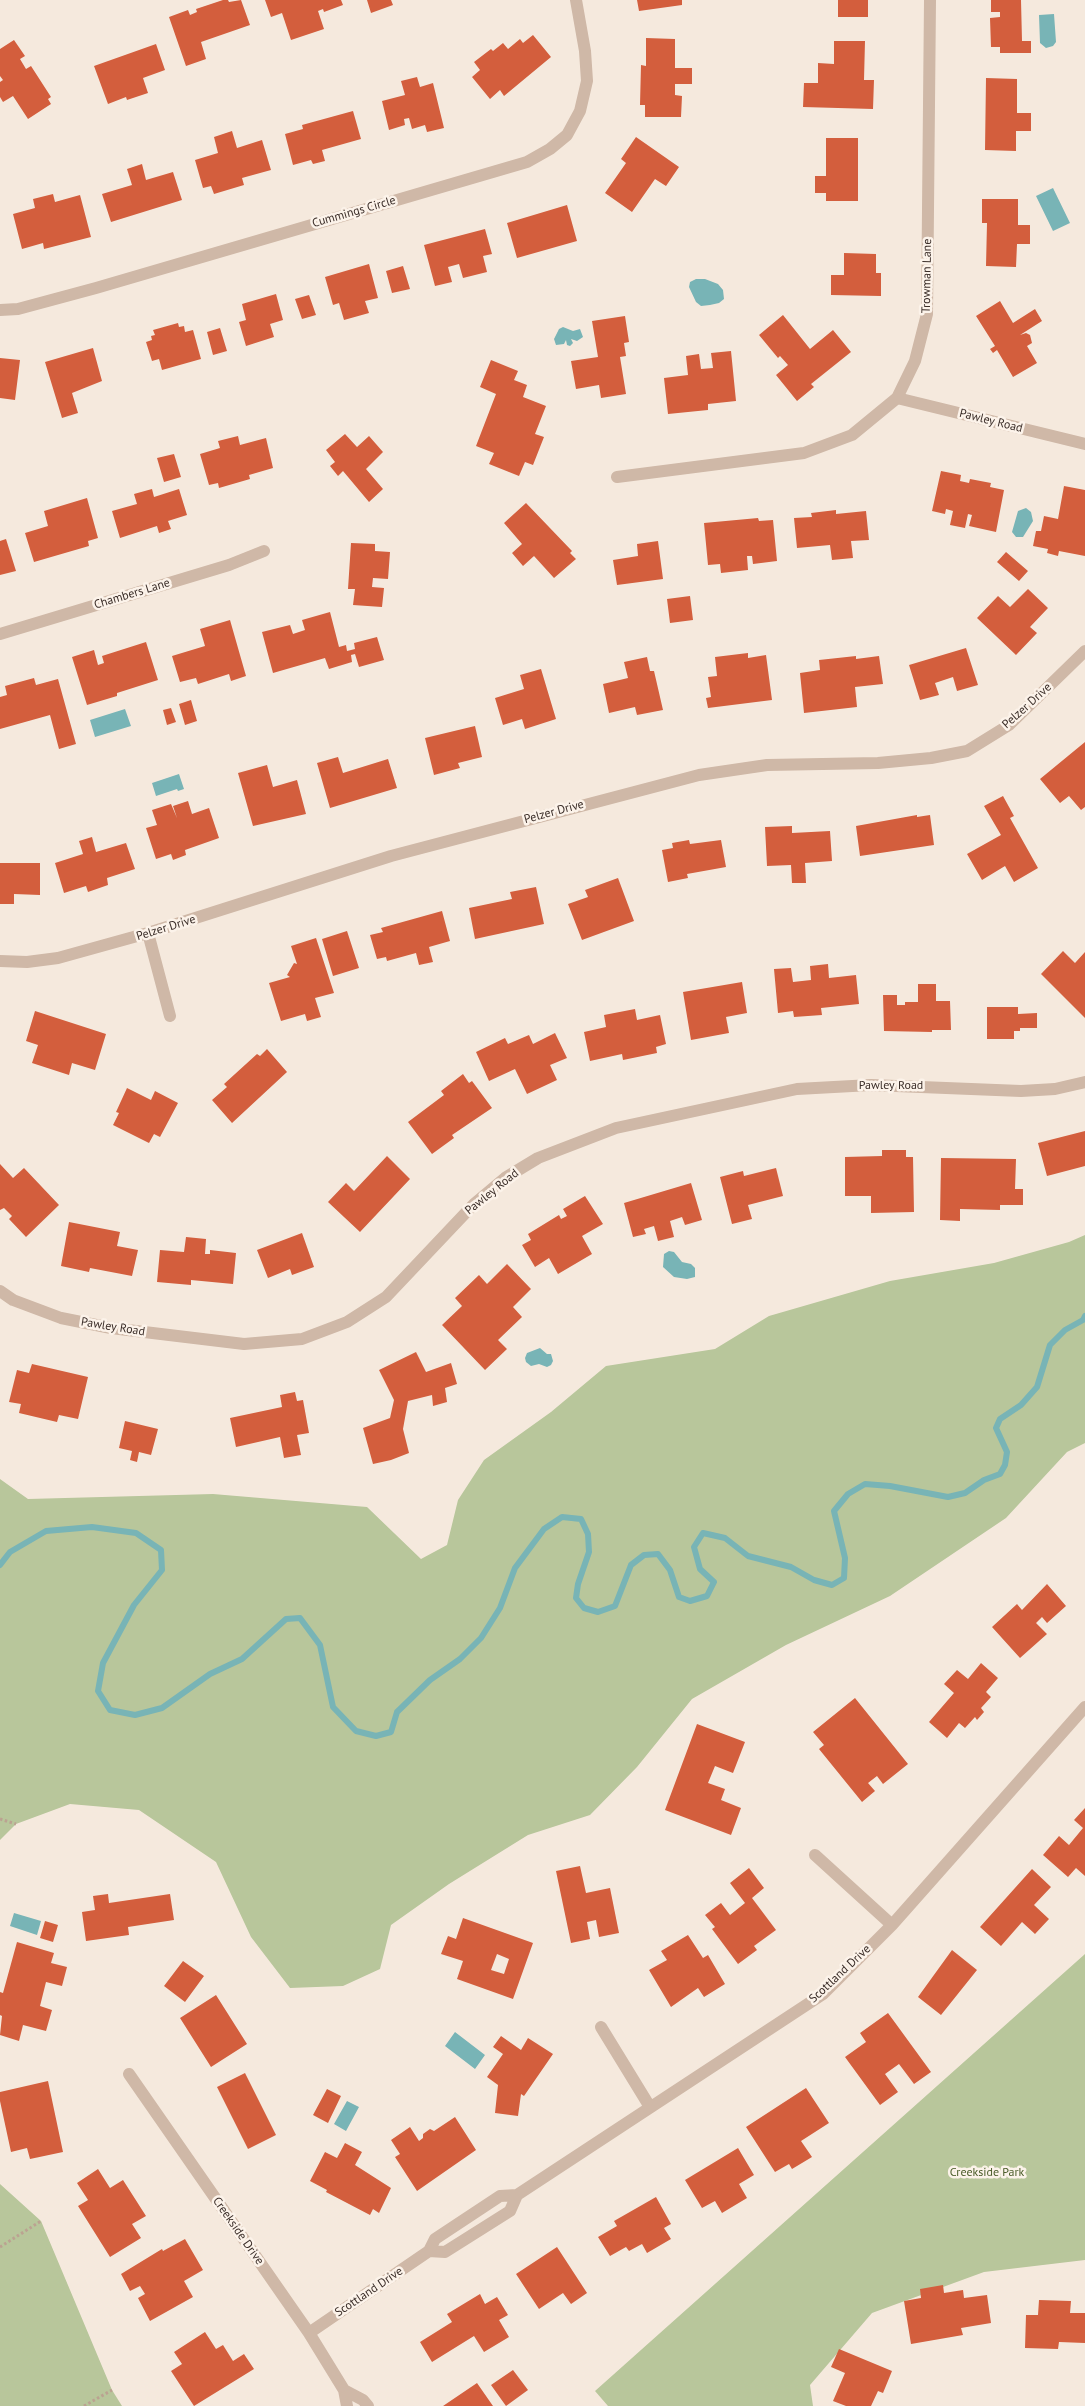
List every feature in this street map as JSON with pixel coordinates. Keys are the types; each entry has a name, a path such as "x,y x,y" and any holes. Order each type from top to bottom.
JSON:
{"street":[{"name":"Cummings Circle","path":"0,310 18,309 96,288 527,162 550,150 567,135 580,111 587,81 585,51 576,0"},
{"name":"Trowman Lane","path":"617,477 804,454 852,435 897,398 915,361 927,314 930,0"},
{"name":"Pawley Road","path":"897,398 1085,444"},
{"name":"Chambers Lane","path":"0,634 229,565 264,551"},
{"name":"Pelzer Drive","path":"0,961 27,962 58,958 148,934 391,856 670,781 767,765 878,763 931,758 967,751 1009,725 1085,651"},
{"path":"148,934 170,1016"},
{"name":"Pawley Road","path":"0,1291 13,1300 61,1318 111,1328 244,1344 302,1339 347,1322 386,1296 474,1204 505,1178 538,1158 616,1128 797,1089 871,1084 1020,1091 1055,1089 1085,1082"},
{"name":"Scottland Drive","path":"309,2333 429,2251 435,2239 500,2196 517,2195 823,1994 892,1925 1085,1707"},
{"path":"814,1855 892,1925"},
{"path":"601,2027 650,2107"},
{"name":"Creekside Drive","path":"130,2074 309,2333 344,2390 346,2406"},
{"name":"Scottland Drive","path":"429,2251 445,2252 510,2211 517,2195"},
{"name":"Creekside Drive","path":"344,2390 363,2400 368,2406"}],"path":[{"path":"0,1819 16,1824"},
{"path":"0,2247 41,2221"},
{"path":"84,2406 112,2390"}],"green space":[{"path":"1085,1235 1085,1443 1067,1452 1006,1518 890,1596 786,1645 692,1699 637,1767 590,1815 528,1835 449,1884 391,1925 380,1969 343,1986 290,1988 251,1937 216,1862 139,1810 70,1804 16,1824 0,1840 0,1479 28,1499 213,1494 367,1507 421,1559 447,1545 458,1500 484,1460 551,1412 606,1366 715,1349 769,1316 890,1281 994,1263 1069,1242"},
{"name":"Creekside Park","path":"1085,1954 1085,2260 984,2272 872,2313 810,2385 813,2406 608,2406 595,2391"},
{"path":"0,2184 41,2221 112,2390 122,2406 0,2406"}],"water":[{"path":"1054,14 1056,42 1053,46 1046,48 1040,43 1039,15"},
{"path":"1053,188 1070,223 1053,231 1036,196"},
{"path":"696,279 705,279 718,284 723,290 724,299 719,303 701,306 696,302 689,287 690,282"},
{"path":"563,327 573,331 580,329 583,337 577,341 571,339 573,343 570,346 567,345 566,340 564,344 556,345 554,339 559,329"},
{"path":"1026,508 1031,512 1033,521 1023,537 1016,537 1012,532 1018,511"},
{"path":"125,709 131,726 95,737 90,720"},
{"path":"179,774 184,789 178,791 177,789 156,796 152,783"},
{"path":"669,1251 674,1252 682,1262 691,1264 695,1268 695,1277 687,1279 674,1277 663,1267 664,1254"},
{"path":"540,1348 547,1354 551,1354 553,1361 547,1367 539,1364 531,1366 526,1362 527,1353"},
{"path":"14,1913 41,1921 37,1935 10,1926"},
{"path":"455,2032 485,2055 475,2069 445,2046"},
{"path":"347,2101 359,2107 346,2131 334,2124"}],"building":[{"path":"228,0 229,2 241,0 250,25 201,42 206,59 186,66 169,17 188,10 190,15 197,12 196,9"},
{"path":"265,0 341,0 343,5 324,12 323,9 318,11 324,29 291,40 282,13 271,17"},
{"path":"367,0 391,0 393,5 371,13"},
{"path":"637,0 682,0 682,5 639,11"},
{"path":"838,0 868,0 868,17 838,17"},
{"path":"991,0 1021,0 1022,41 1031,41 1031,53 1000,53 1000,47 991,47 990,18 1000,17 1000,12 991,12"},
{"path":"533,35 551,57 504,96 500,90 490,99 472,77 480,70 474,62 491,49 493,51 503,43 508,49 520,39 523,43"},
{"path":"646,38 675,39 675,68 692,68 692,84 675,84 675,95 682,96 681,117 645,117 645,105 640,105 641,65 646,66"},
{"path":"14,40 25,56 20,59 26,69 31,66 51,97 48,99 51,104 28,119 13,96 3,102 0,97 0,82 3,80 0,76 0,49"},
{"path":"834,41 865,41 864,80 874,80 873,109 803,107 804,83 818,83 818,63 834,64"},
{"path":"156,44 165,70 143,78 148,93 127,100 126,97 108,104 94,66"},
{"path":"417,77 420,87 433,83 444,128 427,132 425,125 412,129 409,118 404,119 405,125 389,130 382,101 405,95 401,81"},
{"path":"986,78 1017,79 1017,113 1031,113 1031,131 1016,131 1016,151 985,150"},
{"path":"353,111 361,139 322,150 325,161 313,164 311,160 293,165 285,134 303,129 302,125"},
{"path":"232,131 237,148 262,140 271,170 242,178 244,185 214,194 211,186 203,188 195,160 218,153 214,137"},
{"path":"636,137 679,167 666,186 655,179 632,212 605,193 626,163 621,159"},
{"path":"826,138 858,138 858,201 826,201 826,193 815,193 815,176 826,176"},
{"path":"142,164 146,180 173,172 182,200 111,222 102,194 132,185 127,169"},
{"path":"53,194 55,202 80,195 91,237 44,249 43,243 22,249 13,214 35,208 33,199"},
{"path":"982,199 1018,199 1018,225 1030,225 1030,244 1017,244 1016,267 986,266 987,223 982,223"},
{"path":"567,205 577,241 517,258 507,223"},
{"path":"485,229 492,254 483,256 487,272 463,278 459,264 448,267 452,282 435,286 424,245"},
{"path":"844,253 876,254 876,273 881,273 881,296 831,295 831,275 844,275"},
{"path":"369,264 378,298 365,301 369,313 344,320 339,303 333,305 325,277"},
{"path":"403,266 410,289 392,293 386,271"},
{"path":"276,294 283,320 270,324 274,337 246,346 239,322 246,320 242,304"},
{"path":"309,295 316,315 302,319 295,299"},
{"path":"1000,301 1013,323 1035,309 1042,321 1020,335 1026,333 1030,335 1032,343 1027,346 1037,363 1013,377 997,350 993,353 990,349 995,346 976,316"},
{"path":"783,315 810,349 833,330 851,352 811,384 814,387 797,401 776,375 788,365 780,356 778,358 759,335"},
{"path":"625,316 629,342 624,343 626,356 620,357 626,394 601,398 599,385 576,389 571,361 598,357 592,321"},
{"path":"178,323 179,327 184,326 185,332 193,330 201,359 162,370 159,359 152,361 146,342 152,340 151,336 155,335 153,330"},
{"path":"220,328 227,351 213,355 207,332"},
{"path":"93,348 102,381 72,393 78,413 62,418 45,362"},
{"path":"731,351 736,401 708,404 708,410 668,414 664,378 688,375 686,356 699,354 701,369 713,368 711,353"},
{"path":"0,358 20,360 15,400 0,398"},
{"path":"491,360 518,371 514,380 527,385 523,397 546,406 535,434 544,437 533,465 525,462 519,476 489,464 494,453 476,446 496,394 480,387"},
{"path":"345,434 357,447 369,436 383,452 366,469 383,489 369,502 343,471 338,476 330,466 335,462 326,450"},
{"path":"238,436 240,445 266,438 273,468 249,475 250,479 219,488 218,483 209,485 200,454 220,448 218,441"},
{"path":"174,454 181,477 164,482 157,458"},
{"path":"941,471 961,475 960,481 969,483 970,479 991,483 990,487 1004,490 996,532 969,526 972,515 968,514 965,528 950,525 953,511 946,509 945,514 932,511"},
{"path":"1064,486 1085,490 1085,556 1059,551 1058,556 1047,553 1048,549 1033,546 1036,531 1041,531 1044,516 1058,519"},
{"path":"152,489 154,497 179,489 187,515 168,521 171,529 159,533 157,526 120,538 112,511 137,504 134,494"},
{"path":"87,498 98,538 88,541 89,546 34,562 25,533 48,526 44,511"},
{"path":"526,503 572,551 570,553 576,559 554,578 534,556 523,566 512,553 522,544 504,523"},
{"path":"836,510 836,514 866,511 869,540 851,541 853,558 832,560 830,545 797,548 794,518 812,517 811,513"},
{"path":"758,518 759,521 773,520 777,561 753,564 752,556 747,556 748,570 721,573 720,564 708,565 704,523"},
{"path":"6,539 16,571 0,575 0,541"},
{"path":"658,541 663,579 617,585 613,560 638,556 637,544"},
{"path":"351,543 375,544 375,551 390,552 388,579 373,578 372,587 384,588 382,607 353,605 355,589 348,589"},
{"path":"1006,552 1028,571 1019,581 997,562"},
{"path":"1028,589 1048,608 1030,627 1037,633 1016,655 977,618 998,596 1010,607"},
{"path":"690,596 693,620 670,623 667,599"},
{"path":"330,612 339,647 346,645 347,651 355,649 354,643 377,637 384,660 359,667 355,654 351,655 352,662 329,669 325,658 273,673 262,632 290,625 293,634 305,630 302,620"},
{"path":"230,620 246,676 231,681 229,674 198,684 196,678 180,682 172,656 205,646 200,629"},
{"path":"146,642 158,680 87,705 72,657 94,650 98,665 104,663 102,656"},
{"path":"966,648 978,685 957,691 953,677 935,683 939,695 920,700 909,665"},
{"path":"748,653 748,658 766,655 772,700 708,708 706,698 711,697 708,677 717,676 715,657"},
{"path":"856,656 856,659 879,656 883,684 855,687 857,707 804,713 800,673 820,670 819,660"},
{"path":"647,657 650,671 654,671 663,710 637,715 635,707 609,713 603,684 628,678 624,662"},
{"path":"541,669 556,719 525,729 522,719 503,725 495,698 524,689 520,675"},
{"path":"34,678 36,685 58,679 76,744 59,749 50,715 0,729 0,697 7,695 5,686"},
{"path":"191,700 197,721 185,725 179,704"},
{"path":"171,708 176,722 167,725 163,710"},
{"path":"475,726 482,757 458,763 460,768 434,775 425,738"},
{"path":"1085,742 1085,807 1081,810 1069,796 1060,803 1040,779"},
{"path":"338,757 343,773 388,759 397,788 330,808 317,763"},
{"path":"267,765 273,787 297,780 306,814 253,826 238,773"},
{"path":"1003,796 1014,816 1010,818 1038,868 1014,882 1005,866 982,880 967,854 1001,835 984,806"},
{"path":"188,801 192,814 209,808 219,838 185,850 186,855 173,860 171,854 156,859 146,828 157,825 152,810 171,804 177,818 173,806"},
{"path":"917,815 917,817 930,815 934,845 860,856 856,826"},
{"path":"792,826 792,833 830,831 832,861 805,863 806,883 792,883 791,865 767,866 765,827"},
{"path":"92,837 96,852 126,843 135,869 107,878 108,885 88,892 86,886 64,893 55,863 83,854 79,841"},
{"path":"689,840 690,844 721,840 726,867 687,874 688,878 668,882 662,850 673,848 672,843"},
{"path":"0,863 40,863 40,895 14,894 14,904 0,904"},
{"path":"618,878 634,921 582,940 568,904 588,897 585,890"},
{"path":"536,887 544,924 475,939 469,908 512,899 510,892"},
{"path":"442,911 450,941 429,947 433,962 419,965 416,953 387,961 386,957 377,959 370,935 383,932 381,928"},
{"path":"347,931 359,968 333,976 322,939"},
{"path":"316,938 334,993 315,998 321,1017 307,1021 305,1014 281,1021 269,983 290,977 287,975 294,963 297,964 291,946"},
{"path":"1063,951 1075,963 1085,952 1085,1018 1041,974"},
{"path":"828,964 829,978 856,975 859,1004 821,1008 822,1015 794,1017 793,1011 778,1013 774,969 791,968 793,982 811,980 810,966"},
{"path":"742,982 747,1013 726,1017 729,1033 691,1040 683,992"},
{"path":"918,984 936,984 936,1001 950,1001 951,1030 932,1030 932,1032 884,1031 883,995 897,995 897,1005 905,1005 905,1002 918,1002"},
{"path":"987,1007 1018,1007 1018,1014 1037,1013 1037,1028 1020,1028 1020,1031 1014,1031 1014,1039 987,1039"},
{"path":"635,1009 637,1020 660,1015 666,1044 656,1047 657,1053 623,1060 622,1054 590,1061 584,1032 606,1027 604,1015"},
{"path":"35,1011 106,1034 95,1070 72,1063 69,1075 32,1063 38,1045 26,1041"},
{"path":"555,1033 567,1058 550,1065 557,1080 527,1094 515,1069 489,1081 476,1052 505,1038 508,1044 529,1035 533,1044"},
{"path":"267,1049 287,1072 232,1123 212,1100 227,1087 224,1084 257,1054 260,1056"},
{"path":"463,1074 469,1083 472,1081 492,1108 452,1135 454,1138 432,1154 408,1122 444,1095 441,1091"},
{"path":"127,1088 151,1100 155,1091 178,1103 160,1137 154,1134 149,1143 113,1125 119,1113 116,1112"},
{"path":"1085,1131 1085,1166 1047,1176 1038,1143"},
{"path":"882,1150 906,1150 906,1157 913,1157 914,1212 871,1213 871,1196 845,1196 845,1157 882,1156"},
{"path":"387,1156 410,1179 360,1232 328,1202 346,1183 354,1191"},
{"path":"941,1158 1016,1159 1015,1189 1023,1189 1023,1205 1000,1205 1000,1210 960,1209 960,1221 940,1220"},
{"path":"0,1164 13,1178 24,1168 59,1205 26,1237 9,1219 12,1216 4,1208 0,1210"},
{"path":"776,1168 783,1196 748,1205 752,1219 732,1224 720,1177 743,1171 744,1176"},
{"path":"691,1183 702,1220 685,1225 682,1217 670,1221 674,1237 658,1241 654,1226 644,1229 646,1234 633,1237 624,1203"},
{"path":"585,1196 603,1224 582,1236 592,1254 558,1274 549,1258 535,1267 522,1245 531,1240 528,1234 559,1215 561,1219 567,1216 563,1209"},
{"path":"69,1222 120,1232 117,1246 138,1250 132,1276 90,1268 89,1272 61,1266"},
{"path":"302,1233 314,1267 292,1275 290,1269 268,1278 257,1250"},
{"path":"186,1237 206,1239 205,1254 210,1254 210,1250 236,1253 233,1284 191,1280 191,1285 157,1282 160,1250 184,1252"},
{"path":"507,1264 531,1289 513,1307 522,1317 498,1340 507,1349 485,1370 442,1325 462,1306 455,1298 479,1275 487,1284"},
{"path":"416,1352 426,1372 451,1363 457,1384 445,1388 447,1402 433,1406 432,1395 408,1401 403,1429 409,1453 373,1464 363,1428 390,1418 394,1400 379,1370"},
{"path":"32,1364 88,1377 78,1419 59,1415 57,1422 19,1413 21,1404 9,1402 17,1370 29,1373"},
{"path":"295,1392 297,1401 303,1400 309,1433 297,1435 301,1455 284,1458 280,1437 236,1447 230,1418 282,1407 280,1395"},
{"path":"125,1421 158,1429 151,1455 139,1452 137,1462 130,1460 132,1451 119,1448"},
{"path":"1047,1584 1066,1606 1047,1623 1042,1617 1036,1623 1047,1634 1020,1658 992,1627 1017,1604 1022,1610"},
{"path":"981,1663 998,1678 986,1692 991,1697 981,1708 984,1712 977,1720 975,1717 965,1728 959,1723 947,1738 929,1722 954,1693 944,1684 957,1670 968,1679"},
{"path":"855,1698 908,1764 883,1784 877,1776 868,1783 875,1791 862,1802 819,1749 824,1745 813,1732"},
{"path":"697,1724 745,1742 733,1773 715,1766 708,1783 725,1789 721,1800 741,1808 731,1835 665,1810"},
{"path":"1085,1808 1085,1876 1076,1868 1068,1877 1043,1855 1059,1836 1069,1845 1083,1828 1074,1820"},
{"path":"580,1866 586,1893 610,1888 619,1933 599,1937 596,1920 587,1922 590,1939 571,1943 556,1871"},
{"path":"749,1868 764,1888 752,1898 776,1930 754,1946 757,1950 738,1964 712,1929 715,1927 705,1915 721,1903 730,1915 745,1903 730,1883"},
{"path":"1032,1869 1051,1887 1034,1905 1049,1919 1035,1934 1022,1922 1001,1946 980,1927"},
{"path":"108,1894 109,1903 170,1894 174,1920 128,1927 129,1935 86,1941 82,1912 95,1910 93,1896"},
{"path":"463,1918 533,1943 513,1999 457,1979 463,1961 441,1954 448,1936 456,1939","holes":["497,1954 509,1959 504,1974 491,1970"]},
{"path":"45,1921 58,1925 53,1942 40,1938"},
{"path":"688,1935 703,1958 708,1955 725,1984 704,1997 698,1988 671,2007 649,1970 667,1960 661,1951"},
{"path":"17,1942 54,1953 51,1963 67,1967 62,1986 46,1982 40,2006 52,2010 46,2031 23,2025 19,2041 0,2035 2,2016 0,2015 0,1992 3,1993"},
{"path":"952,1950 977,1970 941,2015 918,1997"},
{"path":"183,1961 204,1976 185,2002 164,1986"},
{"path":"216,1995 247,2044 211,2067 180,2018"},
{"path":"888,2013 931,2072 914,2084 899,2064 885,2074 898,2092 880,2105 845,2057 866,2042 860,2033"},
{"path":"501,2036 521,2050 528,2038 553,2054 524,2096 521,2094 518,2116 495,2113 498,2085 487,2077 503,2054 493,2047"},
{"path":"245,2073 276,2135 248,2149 217,2087"},
{"path":"48,2081 63,2152 30,2159 27,2148 11,2152 0,2101 0,2092"},
{"path":"806,2088 829,2123 801,2141 812,2157 792,2169 789,2164 775,2172 746,2127"},
{"path":"327,2089 341,2096 328,2123 313,2115"},
{"path":"455,2117 476,2150 417,2191 395,2157 400,2154 391,2140 410,2127 419,2141 423,2138 423,2134 430,2129 434,2131"},
{"path":"345,2143 362,2152 355,2165 391,2188 379,2213 373,2209 370,2215 326,2192 327,2190 310,2181 325,2152 337,2158"},
{"path":"738,2148 754,2175 739,2184 747,2198 722,2213 715,2201 702,2208 685,2180"},
{"path":"98,2169 110,2188 123,2180 146,2216 132,2224 141,2238 110,2257 78,2206 88,2200 77,2183"},
{"path":"656,2197 671,2224 664,2228 671,2239 647,2253 642,2244 629,2251 626,2247 610,2256 598,2237 617,2226 614,2221"},
{"path":"185,2239 203,2270 184,2281 193,2297 150,2321 138,2298 145,2294 140,2286 130,2291 121,2274 162,2249 163,2251"},
{"path":"557,2247 587,2293 571,2304 563,2293 539,2309 516,2274"},
{"path":"943,2285 944,2293 963,2290 964,2298 987,2295 991,2323 961,2328 963,2335 911,2344 904,2301 921,2298 920,2289"},
{"path":"480,2294 485,2304 497,2297 508,2315 499,2320 509,2337 484,2352 474,2336 432,2362 420,2342 452,2322 447,2314"},
{"path":"1039,2300 1071,2301 1070,2313 1085,2313 1085,2343 1059,2342 1058,2349 1025,2348 1026,2315 1038,2315"},
{"path":"205,2332 216,2349 223,2345 233,2361 244,2354 254,2369 194,2406 171,2371 182,2364 174,2352"},
{"path":"839,2349 892,2371 883,2393 878,2391 871,2406 846,2406 833,2401 845,2373 831,2367"},
{"path":"513,2370 528,2390 506,2406 491,2385"},
{"path":"477,2383 493,2406 443,2406"}],"waterway":[{"path":"0,1565 10,1552 46,1531 92,1527 136,1533 161,1550 162,1570 134,1605 103,1663 98,1691 110,1710 135,1715 162,1708 210,1674 242,1659 286,1619 300,1618 320,1645 333,1707 356,1731 376,1736 391,1732 397,1712 430,1680 460,1659 481,1638 500,1608 515,1568 544,1529 562,1517 581,1519 588,1534 589,1552 578,1584 576,1598 584,1608 598,1612 615,1606 631,1565 644,1555 658,1554 670,1570 679,1597 690,1601 707,1596 714,1582 700,1569 694,1547 703,1533 725,1538 748,1556 791,1567 814,1580 832,1585 844,1578 845,1558 834,1511 848,1494 865,1484 890,1486 948,1497 965,1493 984,1480 1000,1474 1005,1465 1007,1452 996,1428 1000,1419 1021,1405 1037,1387 1050,1345 1065,1330 1083,1320 1085,1316"}]}
